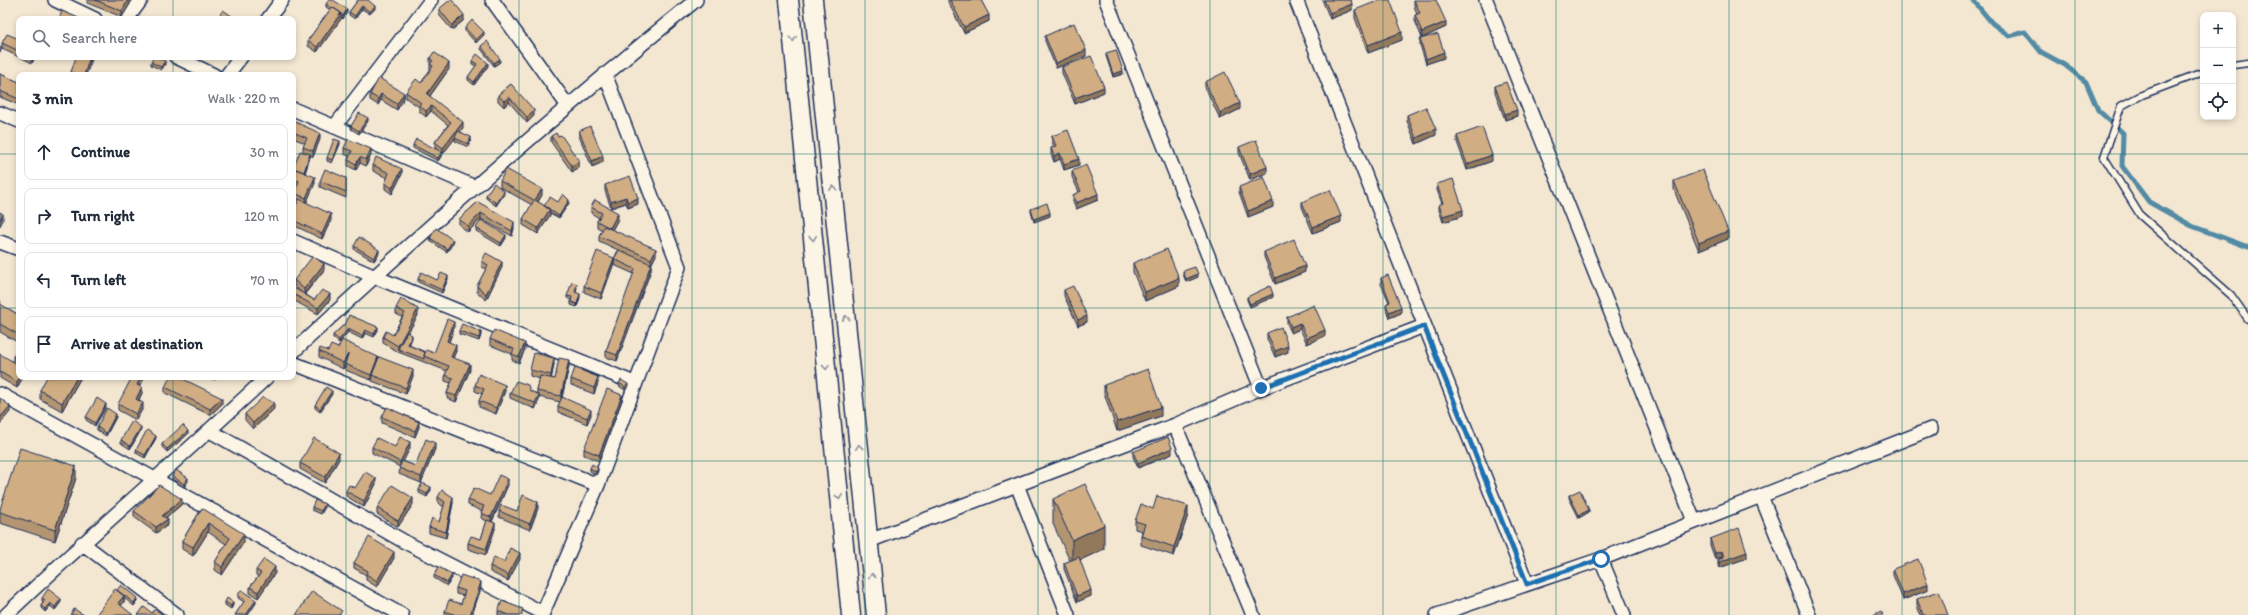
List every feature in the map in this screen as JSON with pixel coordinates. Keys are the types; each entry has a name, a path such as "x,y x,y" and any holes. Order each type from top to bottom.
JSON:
{"main road":[{"path":"789,0 851,615"},
{"path":"813,0 876,615"}],"street":[{"path":"54,0 89,16"},
{"path":"129,16 141,0"},
{"path":"270,16 282,0"},
{"path":"335,126 431,0"},
{"path":"492,0 568,106"},
{"path":"296,349 373,276 605,74 696,0"},
{"path":"1106,0 1261,388"},
{"path":"1296,0 1527,584"},
{"path":"1486,0 1694,521"},
{"path":"182,60 208,72"},
{"path":"229,72 238,60"},
{"path":"210,431 405,542 543,614 598,485 634,383 678,267 605,74"},
{"path":"296,110 475,187"},
{"path":"0,113 16,120"},
{"path":"0,242 16,249"},
{"path":"296,242 373,276 634,383"},
{"path":"869,541 1175,425 1261,388 1424,326"},
{"path":"296,363 598,485"},
{"path":"6,615 82,543 210,431 264,380"},
{"path":"0,394 402,615"},
{"path":"1175,425 1253,615"},
{"path":"1438,615 1601,559 1694,521 1931,429"},
{"path":"1017,486 1068,615"},
{"path":"1761,496 1809,615"},
{"path":"82,543 177,615"},
{"path":"1601,559 1624,615"}],"lane":[{"path":"2236,64 2248,62"},
{"path":"2200,73 2142,95 2121,106 2104,157 2140,215 2230,295 2248,319"}],"building":[{"path":"95,0 128,0 122,11"},
{"path":"329,0 333,0 347,9 343,16 341,13 326,4"},
{"path":"358,0 368,0 375,6 370,12 362,6 355,16 349,12"},
{"path":"452,0 464,15 452,25 439,9"},
{"path":"950,0 981,0 989,15 964,27"},
{"path":"1324,0 1351,0 1352,4 1330,13"},
{"path":"1380,0 1390,0 1402,32 1368,45 1355,10"},
{"path":"1414,0 1436,0 1446,22 1422,32 1415,15 1420,13"},
{"path":"332,7 341,13 317,47 308,40"},
{"path":"223,10 232,16 219,16"},
{"path":"62,11 74,16 60,16"},
{"path":"472,20 484,32 476,40 465,28"},
{"path":"1074,23 1086,50 1056,63 1045,36"},
{"path":"7,34 16,38 16,50 2,43"},
{"path":"1438,34 1444,52 1426,59 1420,39"},
{"path":"487,41 500,59 494,63 481,46"},
{"path":"1116,50 1123,71 1113,74 1106,53"},
{"path":"434,52 449,63 427,94 463,122 443,148 435,142 451,122 431,106 426,111 419,105 421,103 406,92 416,79 421,83 433,66 430,64 433,61 430,58"},
{"path":"477,54 488,63 474,82 468,77 477,64 472,61"},
{"path":"1091,56 1104,87 1075,98 1062,67"},
{"path":"75,60 89,60 85,72 71,72"},
{"path":"152,60 165,61 161,67 151,62"},
{"path":"1225,72 1240,103 1220,113 1205,82"},
{"path":"0,74 16,81 16,98 0,91"},
{"path":"379,78 404,93 397,104 381,94 378,99 370,94"},
{"path":"1506,82 1517,110 1505,114 1495,86"},
{"path":"511,84 534,110 527,117 509,97 504,101 498,95"},
{"path":"1426,107 1436,129 1416,138 1407,115"},
{"path":"359,113 368,118 359,131 351,126"},
{"path":"296,122 320,133 313,151 303,147 307,138 296,133"},
{"path":"590,126 603,156 592,161 579,131"},
{"path":"1482,127 1492,155 1467,164 1457,136"},
{"path":"1068,130 1079,159 1064,164 1060,153 1054,156 1051,148 1056,146 1052,136"},
{"path":"458,131 471,137 468,144 455,138"},
{"path":"556,133 558,136 561,135 579,161 572,166 551,136"},
{"path":"334,139 340,141 332,160 327,158"},
{"path":"348,139 371,149 366,160 360,157 356,164 348,160 352,151 344,148"},
{"path":"416,139 442,152 438,158 413,145"},
{"path":"1256,140 1267,167 1250,174 1239,147"},
{"path":"300,151 310,154 304,172 296,169 296,161"},
{"path":"376,157 402,169 392,188 385,183 389,173 373,165"},
{"path":"1086,165 1098,194 1076,203 1073,195 1081,191 1072,171"},
{"path":"296,169 315,177 306,198 296,194 296,188 299,181 296,180"},
{"path":"325,169 346,178 346,192 320,181"},
{"path":"506,169 542,189 535,200 550,209 538,228 523,219 534,200 500,181"},
{"path":"1703,170 1728,231 1699,243 1674,181"},
{"path":"630,176 638,198 628,202 626,197 611,202 605,185"},
{"path":"1264,177 1273,201 1248,211 1239,187"},
{"path":"1453,179 1463,210 1443,216 1439,205 1443,203 1437,184"},
{"path":"494,183 504,191 496,203 486,195"},
{"path":"1330,190 1341,216 1313,227 1302,202"},
{"path":"563,194 569,200 559,216 544,206 550,197 558,202"},
{"path":"299,199 331,214 322,234 296,221 296,205"},
{"path":"595,200 618,213 610,228 597,221 602,213 591,207"},
{"path":"478,202 514,222 512,231 481,213 468,226 459,219"},
{"path":"1047,203 1050,213 1034,219 1031,209"},
{"path":"0,212 3,214 0,220"},
{"path":"481,220 506,235 501,243 476,228"},
{"path":"604,226 656,249 651,259 599,236"},
{"path":"436,228 453,240 447,249 430,238"},
{"path":"359,237 379,250 374,258 354,246"},
{"path":"1294,239 1305,266 1275,278 1264,252"},
{"path":"1167,249 1179,278 1145,292 1133,263"},
{"path":"619,250 651,264 617,355 606,351 635,269 614,259"},
{"path":"597,251 614,258 601,293 584,286"},
{"path":"486,253 502,262 486,294 477,286 488,265 482,261"},
{"path":"313,256 324,264 304,289 296,282 296,277"},
{"path":"1195,267 1198,274 1186,279 1183,271"},
{"path":"421,272 437,280 441,273 448,276 442,290 418,279"},
{"path":"1388,275 1401,307 1389,312 1386,304 1390,302 1381,278"},
{"path":"572,282 577,284 575,292 580,294 577,304 571,302 572,297 567,296"},
{"path":"1073,286 1087,316 1078,320 1064,290"},
{"path":"1270,286 1273,294 1250,304 1247,297"},
{"path":"296,289 314,300 322,290 330,294 318,308 296,296"},
{"path":"401,299 418,309 398,346 383,337 386,331 393,335 405,313 396,308"},
{"path":"0,304 16,313 16,333 0,324"},
{"path":"1314,305 1325,330 1307,338 1300,323 1291,327 1287,317"},
{"path":"349,315 378,327 374,334 365,330 362,336 348,329 339,340 333,335 346,323"},
{"path":"447,319 454,322 447,341 456,345 451,357 470,364 456,396 447,393 453,378 445,375 449,366 424,356 426,350 434,353"},
{"path":"462,324 481,332 479,338 459,331"},
{"path":"1281,327 1288,346 1275,351 1267,333"},
{"path":"494,330 525,343 519,357 512,354 514,349 490,339"},
{"path":"407,332 412,335 408,345 425,352 424,359 398,349"},
{"path":"342,340 378,357 371,375 345,364 348,354 343,363 319,351 320,348 328,351 331,345 338,348"},
{"path":"534,353 554,358 551,375 530,370"},
{"path":"0,354 16,363 16,380 18,380 17,382 0,372"},
{"path":"379,357 413,370 406,388 372,375"},
{"path":"559,358 569,360 561,396 537,391 540,376 555,379"},
{"path":"575,368 598,377 594,388 571,379"},
{"path":"1148,369 1161,407 1117,422 1104,385"},
{"path":"479,374 505,385 496,408 479,401 484,389 475,385"},
{"path":"45,380 75,380 62,403 40,390"},
{"path":"130,380 140,380 137,385 142,387 136,399 143,403 136,414 118,404"},
{"path":"168,380 185,380 222,398 210,409 165,387"},
{"path":"621,380 628,384 625,387 619,383"},
{"path":"516,381 528,385 530,391 539,395 535,403 510,393"},
{"path":"326,387 332,391 320,409 315,405"},
{"path":"607,389 622,395 599,455 584,449"},
{"path":"263,397 274,403 253,423 245,414"},
{"path":"562,397 591,410 587,418 558,406"},
{"path":"0,398 10,406 0,418"},
{"path":"97,398 106,404 95,423 86,417"},
{"path":"387,407 419,422 415,431 382,417"},
{"path":"107,408 116,414 106,433 97,427"},
{"path":"132,421 141,427 130,446 121,440"},
{"path":"183,425 188,431 167,449 162,444"},
{"path":"147,430 156,436 145,455 136,450"},
{"path":"400,437 410,442 400,462 372,447 377,438 395,447"},
{"path":"1168,437 1172,448 1138,463 1133,452"},
{"path":"314,438 339,453 325,477 300,463"},
{"path":"426,439 435,443 421,477 399,468 402,461 415,466"},
{"path":"20,448 76,466 55,530 0,512"},
{"path":"592,464 598,468 596,472 590,468"},
{"path":"176,470 188,478 184,484 172,476"},
{"path":"365,472 376,478 364,501 346,491 349,485 355,488"},
{"path":"499,475 508,479 491,517 481,513 484,506 468,500 474,488 490,495"},
{"path":"422,483 431,487 427,494 419,490"},
{"path":"1085,484 1104,525 1072,540 1053,499"},
{"path":"159,485 182,499 162,516 168,519 156,527 134,511"},
{"path":"392,485 413,498 398,521 377,508"},
{"path":"442,490 453,497 446,532 429,527 432,518 439,522 445,502 438,497"},
{"path":"1580,490 1589,510 1579,515 1569,495"},
{"path":"523,495 538,502 530,524 499,511 501,505 517,511"},
{"path":"1157,496 1188,506 1174,547 1141,536 1145,524 1135,521 1141,504 1153,509"},
{"path":"315,500 325,504 321,511 312,507"},
{"path":"202,508 244,534 222,567 215,562 230,538 208,523 193,547 182,541"},
{"path":"487,520 495,523 486,549 468,543 471,536 481,539"},
{"path":"1739,528 1747,552 1719,562 1718,560 1724,557 1722,551 1715,553 1710,539"},
{"path":"369,537 394,552 377,581 366,574 368,571 354,563"},
{"path":"510,548 520,553 508,575 490,566 494,557 504,562"},
{"path":"1079,557 1091,590 1077,596 1064,563"},
{"path":"264,559 275,567 258,592 250,587 261,573 256,570"},
{"path":"1918,559 1928,584 1903,594 1893,569"},
{"path":"439,567 452,575 447,583 434,575"},
{"path":"461,575 481,582 470,615 456,615 445,611 449,600 461,604 465,591 456,588"},
{"path":"121,585 137,598 134,603 117,590"},
{"path":"48,589 61,599 55,607 50,603 45,609 41,606 45,600 42,598"},
{"path":"115,589 124,596 118,603 133,615 96,615"},
{"path":"241,590 256,600 246,615 235,615 245,600 238,595"},
{"path":"312,591 342,611 339,615 296,615"},
{"path":"1939,591 1948,615 1923,615 1917,599"},
{"path":"227,598 233,602 231,606 225,602"},
{"path":"502,601 523,609 521,615 509,615 498,611"},
{"path":"144,607 152,613 155,609 163,615 138,615"},
{"path":"74,609 84,615 71,615"},
{"path":"1881,611 1883,615 1873,615"}],"waterway":[{"path":"1973,0 1992,23 2009,36 2025,32 2041,52 2065,65 2086,82 2098,110 2123,133 2122,166 2149,202 2192,226 2248,247"}],"route":[{"path":"1261,388 1424,326 1527,584 1601,559"}]}
